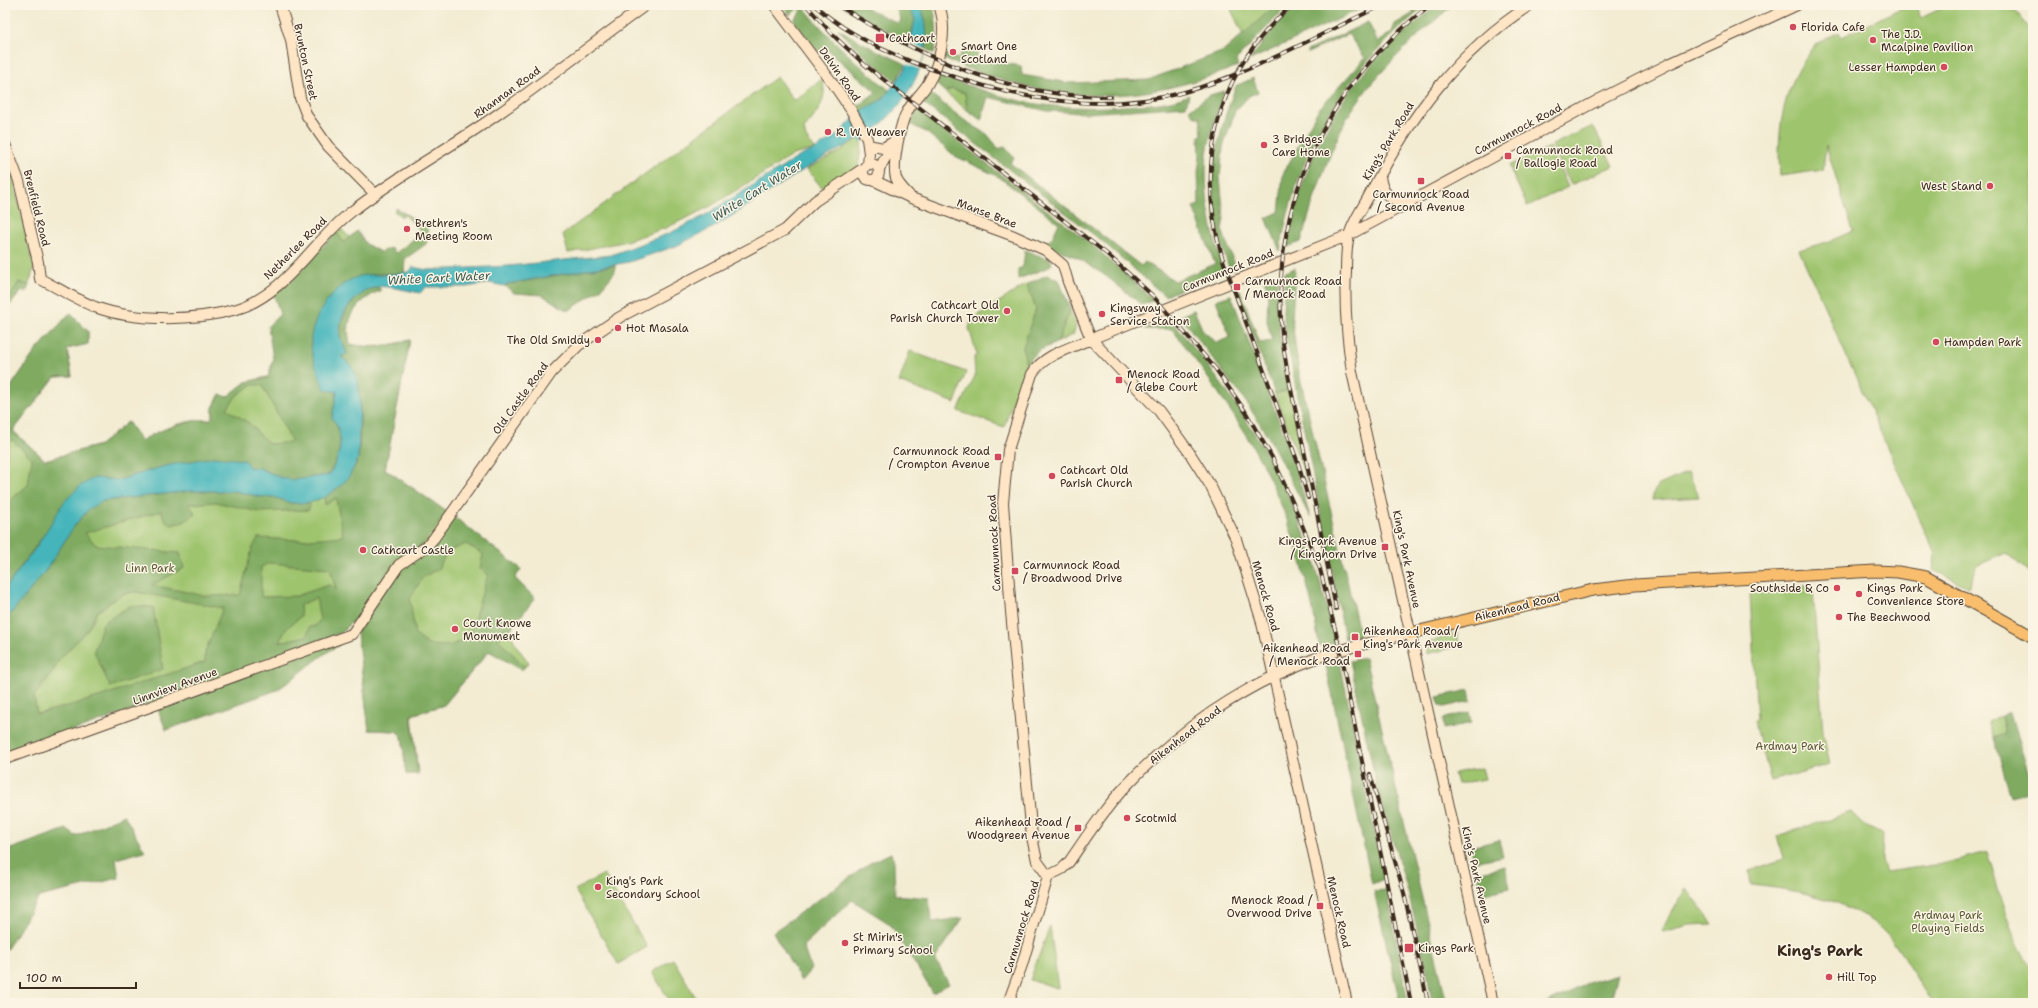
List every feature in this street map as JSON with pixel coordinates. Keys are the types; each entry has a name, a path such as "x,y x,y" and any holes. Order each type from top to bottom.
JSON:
{"main road":[{"name":"Aikenhead Road","path":"1411,633 1593,590 1635,585 1875,571 1898,572 1926,577 2033,637"}],"street":[{"name":"Brunton Street","path":"280,5 291,40 300,98 307,116 328,146 377,193"},
{"name":"Rhannan Road","path":"377,193 498,114 646,5"},
{"name":"Delvin Road","path":"774,5 851,110 867,142 866,166"},
{"path":"911,198 896,177 895,163 901,130 907,112 927,85 939,55 944,29 939,5"},
{"name":"King's Park Road","path":"1349,235 1380,176 1414,117 1449,74 1487,36 1530,5"},
{"name":"Carmunnock Road","path":"1008,1003 1022,965 1048,876 1037,861 1032,837 1003,521 1004,473 1008,450 1032,374 1037,366 1052,356 1092,339 1349,235 1406,203 1669,64 1796,5"},
{"path":"876,175 901,130"},
{"path":"867,142 883,148 895,141"},
{"name":"Brenfield Road","path":"5,144 19,181 38,262 40,280"},
{"path":"876,165 876,175 864,176 866,166 876,165"},
{"name":"Old Castle Road","path":"352,634 399,565 427,546 434,538 552,372 569,354 620,317 785,230 815,201 866,166"},
{"name":"Manse Brae","path":"876,175 898,193 1014,236 1045,250 1063,265"},
{"name":"Old Castle Road","path":"841,184 876,175"},
{"path":"1380,176 1384,192 1389,197 1406,203"},
{"name":"Netherlee Road","path":"40,280 96,307 115,313 139,317 173,318 238,308 274,288 338,222 377,193"},
{"name":"King's Park Avenue","path":"1349,235 1345,302 1352,372 1493,1003"},
{"name":"Menock Road","path":"1063,265 1068,282 1092,339 1163,417 1199,467 1220,505 1236,539 1252,584 1347,1003"},
{"name":"Aikenhead Road","path":"1048,876 1062,869 1069,862 1107,808 1152,759 1203,717 1245,691 1329,654 1411,633"},
{"name":"Linnview Avenue","path":"5,759 352,634"}],"green space":[{"path":"783,5 802,5 822,29 843,50 889,90 883,99 858,113 855,108 876,92 824,47 817,52 794,20 801,11 798,8 790,15"},
{"path":"841,5 861,5 897,23 901,21 895,5 908,5 915,19 910,42 902,39"},
{"path":"920,5 933,6 936,30 934,54 926,49 926,27"},
{"path":"1229,5 1276,5 1243,35"},
{"path":"1276,5 1288,5 1236,60 1238,66 1199,80 1161,89 1125,94 1090,95 1055,92 1019,85 983,74 944,59 945,54 958,59 964,47 978,51 977,57 987,61 1021,66 1022,75 1069,83 1148,80 1224,51"},
{"path":"1297,5 1369,5 1250,60 1275,26"},
{"path":"1427,5 1398,30 1372,56 1349,84 1330,113 1313,145 1299,178 1288,213 1280,251 1266,218 1279,212 1283,174 1318,110 1365,58 1348,34 1308,53 1307,51 1368,22 1378,42 1392,32 1395,24 1414,13 1411,7"},
{"path":"1437,5 1453,5 1395,58 1367,89 1355,105 1346,120 1326,165 1301,242 1287,247 1305,177 1324,133 1336,112 1349,92 1372,64"},
{"name":"Hampden Park","path":"1907,5 1915,5 1921,18 1948,5 2011,5 2033,33 2033,575 2007,553 1978,565 1968,587 1933,570 1935,554 1799,250 1830,241 1853,231 1826,146 1823,170 1780,176 1779,146 1782,117 1790,88 1796,74 1812,49 1827,38 1839,32 1842,37"},
{"path":"838,29 874,49 906,64 896,81 869,60"},
{"path":"939,75 1009,98 1024,102 1053,106 1117,107 1142,105 1166,102 1189,95 1186,106 1088,113 1047,111 988,97 981,120 967,110 965,93 952,89 945,92 936,84"},
{"path":"777,77 794,101 822,79 824,86 823,100 817,112 804,129 806,138 815,149 793,155 711,206 666,228 623,242 568,253 563,234"},
{"path":"1253,78 1258,92 1249,96 1235,111 1223,147 1220,178 1224,218 1222,230 1236,268 1230,271 1220,242 1216,224 1213,188 1216,154 1224,119 1236,86"},
{"path":"952,89 965,93 967,110 945,92"},
{"path":"1224,91 1210,138 1207,154 1206,184 1212,228 1224,272 1165,296 1102,241 923,103 927,96 932,95 964,120 987,134 996,145 997,149 1005,147 1014,158 1010,163 1141,266 1145,262 1175,281 1215,264 1193,207 1199,205 1199,136 1202,135 1200,117 1195,117 1189,110 1210,95"},
{"path":"917,110 1089,242 1154,300 1142,305 1106,276 1078,258 1045,244 1052,238 1059,223 999,177 955,156 926,132 910,124"},
{"path":"1593,126 1613,166 1571,185 1552,145"},
{"path":"858,139 862,142 858,167 822,188 807,169 843,150 842,148"},
{"path":"1550,147 1568,187 1527,206 1509,166"},
{"path":"5,156 10,166 34,268 26,293 22,291 7,308 11,311 5,313"},
{"path":"396,208 426,226 429,235 426,244 405,259 404,273 373,274 357,277 343,284 326,303 337,392 332,418 339,432 340,439 340,446 336,461 328,475 294,480 282,478 259,468 249,467 244,460 165,466 119,480 94,478 40,540 5,589 5,505 28,485 32,458 12,440 8,444 7,458 5,459 5,395 35,352 70,313 88,331 88,344 67,349 72,376 55,377 13,431 45,460 100,445 128,422 141,441 183,423 210,420 213,415 213,408 220,394 227,397 246,382 268,378 273,359 268,326 280,314 274,295 292,280 336,232 344,242 357,231 366,244 380,252 391,248 396,253 419,235 420,230 405,215 402,217 394,211","holes":["252,385 262,385 292,442 269,444 249,423 227,409 237,395"]},
{"name":"Linn Park","path":"341,229 365,252 404,264 405,281 370,279 317,345 382,347 410,340 385,469 453,516 521,569 515,578 535,598 509,631 518,648 529,663 522,670 489,651 444,705 412,715 418,774 406,774 402,736 396,731 369,730 356,622 350,623 343,632 5,755 5,395 35,352 70,313 88,331 88,344 67,349 72,376 55,377 13,431 45,460 100,445 128,422 141,441 183,423 210,420 213,415 213,408 220,394 227,397 246,382 278,374 284,295"},
{"path":"1025,250 1050,260 1052,264 1047,268 1018,279 1018,269 1023,267"},
{"path":"615,265 615,272 601,289 568,311 542,295 514,293 505,286 508,284"},
{"path":"1295,268 1292,320 1299,373 1360,636 1345,639 1287,342 1283,313 1285,272"},
{"path":"1047,275 1059,280 1070,309 1058,342 1038,351 1026,365 1023,347 1036,309 1027,284"},
{"path":"1278,275 1280,333 1289,390 1275,394 1237,291 1240,290 1260,343 1272,341 1267,321 1268,291 1264,280"},
{"path":"19,282 29,285 26,293 22,291 7,308 11,311 5,313 5,304"},
{"path":"1027,284 1036,309 1023,347 1026,365 1004,427 958,411 975,376 974,357 977,355 969,328 972,319"},
{"path":"378,287 381,290 365,300 354,311 349,326 350,344 380,346 410,340 385,469 447,512 420,547 356,622 350,623 343,632 183,692 5,755 5,621 44,573 75,525 89,509 103,501 191,491 234,491 262,497 274,497 291,503 309,503 309,510 259,512 216,502 189,504 195,514 184,522 171,525 165,520 161,511 85,533 96,545 180,553 184,568 152,585 206,596 240,595 252,549 258,538 298,540 343,536 336,498 325,505 324,497 334,491 344,481 353,469 358,458 360,442 360,397 358,381 353,370 341,355 347,354 340,336 341,323 348,307 359,294","holes":["269,563 330,568 336,590 329,585 296,596 261,597 261,567","136,592 223,608 205,652 205,662 86,701 37,714 34,696 53,672 59,660 88,629 97,612 122,594","316,598 320,620 315,626 309,627 307,636 279,642 287,628 301,616 300,605"]},
{"path":"1231,295 1291,453 1310,517 1269,438 1246,402 1180,316 1194,310 1203,331 1217,343 1230,337 1216,300"},
{"path":"1070,309 1076,326 1073,335 1058,342"},
{"path":"1170,319 1212,371 1250,426 1267,454 1297,514 1309,546 1336,642 1320,647 1319,645 1315,619 1303,568 1295,543 1276,493 1244,432 1194,358 1172,329 1145,329"},
{"path":"910,351 966,372 955,403 899,382"},
{"path":"1289,390 1308,483 1275,394"},
{"path":"1688,472 1699,497 1653,500 1653,493 1659,485"},
{"path":"453,516 521,569 515,578 535,598 509,631 498,639 525,667 522,670 489,651 444,705 411,715 418,774 406,774 402,736 396,731 369,730 357,634 395,574","holes":["466,544 483,554 480,569 488,574 472,626 462,641 449,646 428,645 415,634 410,599 423,577 438,569 447,552"]},
{"name":"Ardmay Park","path":"1807,586 1813,590 1823,733 1830,764 1771,781 1754,720 1757,720 1750,595 1753,591"},
{"path":"130,606 153,607 163,669 110,687 94,651 103,623"},
{"path":"1457,633 1459,646 1427,654 1427,643"},
{"path":"338,642 339,645 277,690 166,730 157,707"},
{"path":"1365,658 1447,1003 1432,1003 1427,971 1407,888 1378,792 1350,661"},
{"path":"1340,662 1384,879 1372,884 1326,666"},
{"path":"1469,690 1471,701 1444,707 1440,706 1437,697"},
{"path":"1469,712 1471,723 1444,729 1443,720 1445,718"},
{"path":"2010,713 2033,788 2033,790 2011,797 1994,738 2005,734 2001,716"},
{"path":"2001,716 2005,734 1994,738 1988,721"},
{"path":"1482,768 1485,779 1457,784 1454,773"},
{"name":"Ardmay Park Playing Fields","path":"1851,812 1863,824 1883,834 1882,861 1886,872 1942,864 1987,852 2011,929 2025,957 2033,968 2033,1003 1932,1003 1894,943 1881,929 1865,917 1829,900 1810,894 1751,885 1749,871 1783,859 1777,836"},
{"path":"124,815 145,851 116,859 119,878 39,897 5,952 5,905 7,901 5,894 5,851 66,829 76,836"},
{"path":"1499,840 1503,856 1474,862 1471,847"},
{"path":"891,853 894,861 895,895 929,898 932,922 963,918 935,959 949,984 933,993 890,924 852,900 803,946 811,969 801,981 773,932 870,863"},
{"path":"1505,866 1510,888 1482,894 1477,873"},
{"path":"604,874 647,947 618,964 575,890"},
{"path":"1686,888 1713,924 1689,925 1663,932 1662,930"},
{"path":"1387,890 1408,1003 1400,1003 1374,891"},
{"path":"1050,926 1058,988 1030,980"},
{"path":"673,959 699,1003 671,1003 652,972"},
{"path":"1618,974 1610,1003 1547,1003 1591,982"}],"water":[{"name":"White Cart Water","path":"908,5 920,5 925,18 926,45 923,59 918,73 906,96 891,114 862,142 858,139 808,167 714,227 676,246 629,262 507,284 504,286 490,283 466,287 426,287 420,293 392,287 377,287 362,294 355,299 345,312 341,320 340,328 340,337 347,354 341,356 352,367 358,380 360,403 358,459 344,483 327,496 309,503 291,503 274,497 262,497 234,491 191,491 103,501 89,509 75,525 44,573 5,621 5,589 37,546 64,502 80,486 94,478 119,480 165,466 213,457 245,460 249,467 259,468 282,478 294,480 329,475 336,461 340,446 339,432 332,418 337,392 324,389 313,358 311,339 320,311 340,287 363,275 409,272 413,267 427,270 509,266 611,255 670,233 702,217 802,155 816,149 836,136 861,111 883,99 906,67 915,19"}],"pier":[{"path":"908,41 926,50 919,69 904,63"}],"railway":[{"path":"806,5 835,37 865,65 1107,254 1153,296 1215,368 1245,411 1273,459 1320,569 1336,633 1411,1003"},
{"path":"814,5 845,29 862,39 897,56 933,70 980,85 1036,98 1094,103 1152,99 1181,93 1207,85 1258,65 1383,5"},
{"path":"838,5 901,42 934,58 968,71 1002,82 1038,90 1074,96 1111,97"},
{"path":"1292,5 1265,32 1244,60 1228,91 1218,124 1212,157 1211,192 1215,227 1224,263 1298,463 1308,498"},
{"path":"1336,609 1284,351 1281,320 1281,273 1287,228 1299,185 1316,144 1338,105 1364,69 1395,35 1430,5"},
{"path":"1370,774 1404,893 1428,1003"}],"place":[{"name":"Florida Cafe","path":"1793,27"},
{"name":"Cathcart","path":"880,38"},
{"name":"The J.D. Mcalpine Pavilion","path":"1873,40"},
{"name":"Smart One Scotland","path":"953,52"},
{"name":"Lesser Hampden","path":"1944,67"},
{"name":"R. W. Weaver","path":"828,132"},
{"name":"3 Bridges Care Home","path":"1264,145"},
{"name":"Carmunnock Road / Ballogie Road","path":"1508,156"},
{"name":"Carmunnock Road / Second Avenue","path":"1421,181"},
{"name":"West Stand","path":"1990,186"},
{"name":"Brethren's Meeting Room","path":"407,229"},
{"name":"Carmunnock Road / Menock Road","path":"1237,287"},
{"name":"Cathcart Old Parish Church Tower","path":"1007,311"},
{"name":"Kingsway Service Station","path":"1102,314"},
{"name":"Hot Masala","path":"618,328"},
{"name":"The Old Smiddy","path":"598,340"},
{"name":"Hampden Park","path":"1936,342"},
{"name":"Menock Road / Glebe Court","path":"1119,380"},
{"name":"Carmunnock Road / Crompton Avenue","path":"998,457"},
{"name":"Cathcart Old Parish Church","path":"1052,476"},
{"name":"Kings Park Avenue / Kinghorn Drive","path":"1385,547"},
{"name":"Cathcart Castle","path":"363,550"},
{"name":"Carmunnock Road / Broadwood Drive","path":"1015,571"},
{"name":"Southside & Co","path":"1837,588"},
{"name":"Kings Park Convenience Store","path":"1859,594"},
{"name":"The Beechwood","path":"1839,617"},
{"name":"Court Knowe Monument","path":"455,629"},
{"name":"Aikenhead Road / King's Park Avenue","path":"1355,637"},
{"name":"Aikenhead Road / Menock Road","path":"1358,654"},
{"name":"Scotmid","path":"1127,818"},
{"name":"Aikenhead Road / Woodgreen Avenue","path":"1078,828"},
{"name":"King's Park Secondary School","path":"598,887"},
{"name":"Menock Road / Overwood Drive","path":"1320,906"},
{"name":"St Mirin's Primary School","path":"845,943"},
{"name":"Kings Park","path":"1409,948"},
{"name":"Hill Top","path":"1829,977"}],"district":[{"name":"King's Park","path":"1820,951"}]}
